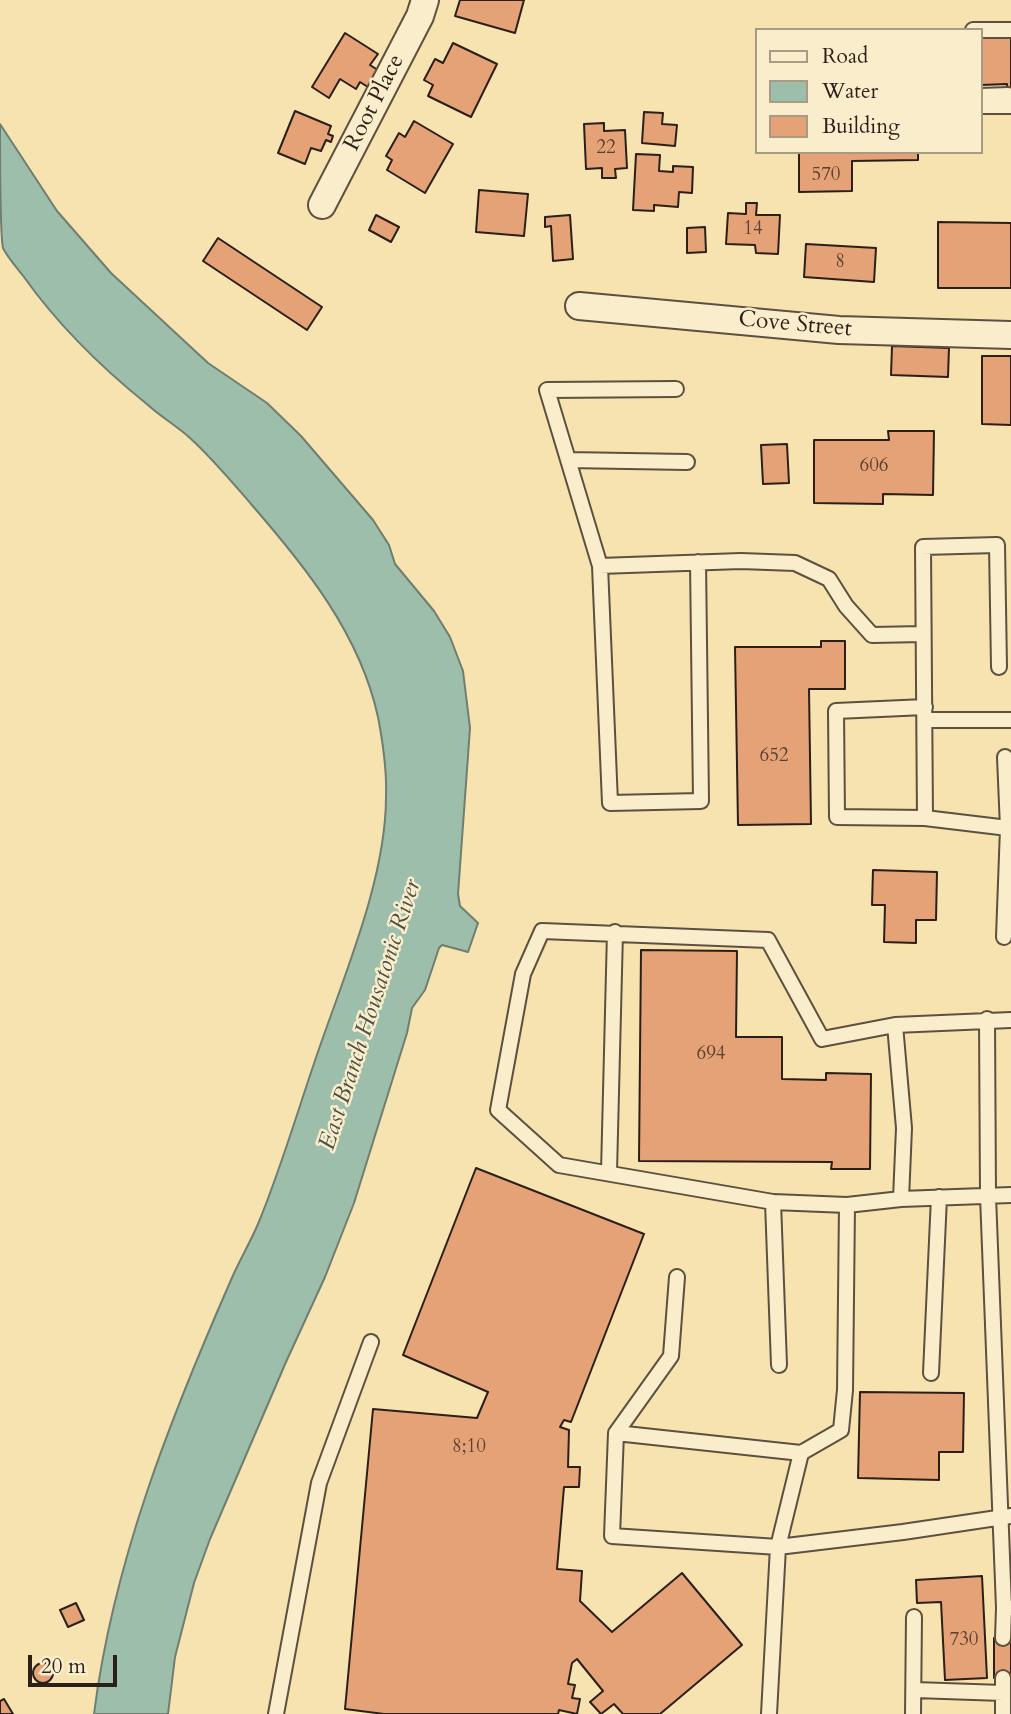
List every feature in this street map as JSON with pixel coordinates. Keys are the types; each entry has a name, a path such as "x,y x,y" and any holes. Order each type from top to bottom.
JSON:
{"street":[{"name":"Root Place","path":"323,205 420,16 425,0"},
{"name":"Cove Street","path":"579,306 839,330 1011,335"}],"lane":[{"path":"983,30 1011,30"},
{"path":"983,96 1009,101"},
{"path":"983,106 1009,101"},
{"path":"676,388 547,390 600,566 610,803 701,801 698,562"},
{"path":"568,460 687,461"},
{"path":"925,818 923,547 997,545 999,667"},
{"path":"600,566 741,561 795,563 829,579 846,606 872,635 923,634"},
{"path":"1010,828 925,818 837,817 836,711 1011,720"},
{"path":"1004,937 1010,828 1005,757"},
{"path":"1011,1020 895,1025 822,1039 768,940 542,931 523,974 498,1110 559,1165 773,1202 847,1205 901,1199 1011,1195"},
{"path":"609,1172 615,932"},
{"path":"987,1019 988,1196 1005,1517 1007,1608 1003,1638"},
{"path":"895,1025 904,1128 901,1199"},
{"path":"931,1373 939,1197"},
{"path":"773,1202 779,1364"},
{"path":"616,1433 801,1453 841,1430 845,1390 847,1205"},
{"path":"677,1277 671,1356 616,1433 612,1536 778,1546 1005,1517"},
{"path":"276,1714 319,1483 372,1342"},
{"path":"769,1714 778,1546 801,1453"},
{"path":"913,1714 914,1617"},
{"path":"1003,1678 1003,1714"},
{"path":"915,1690 1003,1693"}],"water":[{"name":"East Branch Housatonic River","path":"0,124 57,211 111,273 208,363 267,403 301,436 373,520 389,545 395,564 434,611 450,637 463,671 470,728 458,894 460,906 478,923 468,952 442,945 439,948 425,990 412,1008 407,1033 354,1203 325,1277 210,1539 194,1583 175,1657 168,1714 94,1714 115,1602 147,1492 166,1439 208,1332 267,1202 363,923 384,828 384,757 378,717 358,657 344,629 310,577 214,462 180,429 131,391 82,345 51,312 5,252 1,226"}],"building":[{"path":"460,0 524,0 515,33 455,16"},
{"path":"345,33 378,54 370,65 381,72 371,89 360,82 356,89 340,79 329,98 312,87"},
{"path":"1011,34 1011,104 1008,104 1007,84 983,85 983,35"},
{"path":"453,43 497,64 471,117 428,96 433,85 424,80 435,59 443,63"},
{"path":"295,111 331,126 328,134 333,136 331,142 326,140 321,151 311,148 305,164 278,153"},
{"path":"644,112 663,113 662,124 677,125 675,146 642,143"},
{"path":"414,121 453,144 425,193 387,170 392,160 386,156 399,133 405,137"},
{"path":"604,123 604,131 625,130 627,168 615,169 616,178 602,178 602,168 586,169 584,124"},
{"path":"636,154 660,155 659,171 673,172 673,166 693,167 692,193 679,192 678,207 654,205 654,211 633,210"},
{"path":"799,154 918,154 918,160 852,161 852,191 799,192"},
{"path":"479,190 528,194 524,236 476,232"},
{"path":"746,203 757,203 756,215 780,215 778,254 756,253 755,245 726,244 728,213 746,214"},
{"path":"376,215 399,227 391,242 369,230"},
{"path":"570,215 573,259 553,261 551,226 545,227 545,217"},
{"path":"938,222 1011,223 1011,288 938,288"},
{"path":"705,227 706,252 687,253 687,228"},
{"path":"218,238 322,307 307,330 203,261"},
{"path":"806,244 876,248 874,282 804,277"},
{"path":"892,346 949,348 948,377 891,375"},
{"path":"982,356 1011,356 1011,425 982,424"},
{"path":"888,431 934,431 933,495 883,494 883,504 814,503 814,440 889,440"},
{"path":"787,444 789,483 763,484 761,445"},
{"path":"821,641 845,641 845,689 809,689 811,824 738,825 735,647 821,647"},
{"path":"873,870 937,872 936,920 916,920 916,943 884,942 885,905 872,905"},
{"path":"641,950 737,951 736,1037 782,1037 782,1079 826,1080 826,1073 871,1074 870,1169 831,1169 832,1162 639,1161"},
{"path":"476,1168 644,1234 571,1422 564,1420 560,1427 569,1430 568,1467 580,1467 579,1487 564,1487 557,1569 582,1571 580,1601 612,1632 682,1573 742,1645 660,1714 623,1714 614,1704 601,1714 590,1702 603,1691 577,1659 572,1663 568,1684 575,1685 572,1698 580,1699 577,1714 559,1710 558,1714 384,1714 345,1709 373,1409 477,1418 488,1392 403,1355"},
{"path":"860,1392 964,1393 963,1452 939,1452 939,1480 858,1478"},
{"path":"982,1576 987,1678 945,1680 941,1602 917,1603 916,1580"},
{"path":"76,1603 84,1620 68,1627 60,1610"},
{"path":"994,1638 1011,1638 1011,1678 994,1678"},
{"path":"43,1663 50,1666 53,1673 50,1680 43,1683 36,1680 33,1673 36,1666"},
{"path":"4,1699 13,1714 0,1714 0,1701"}]}
